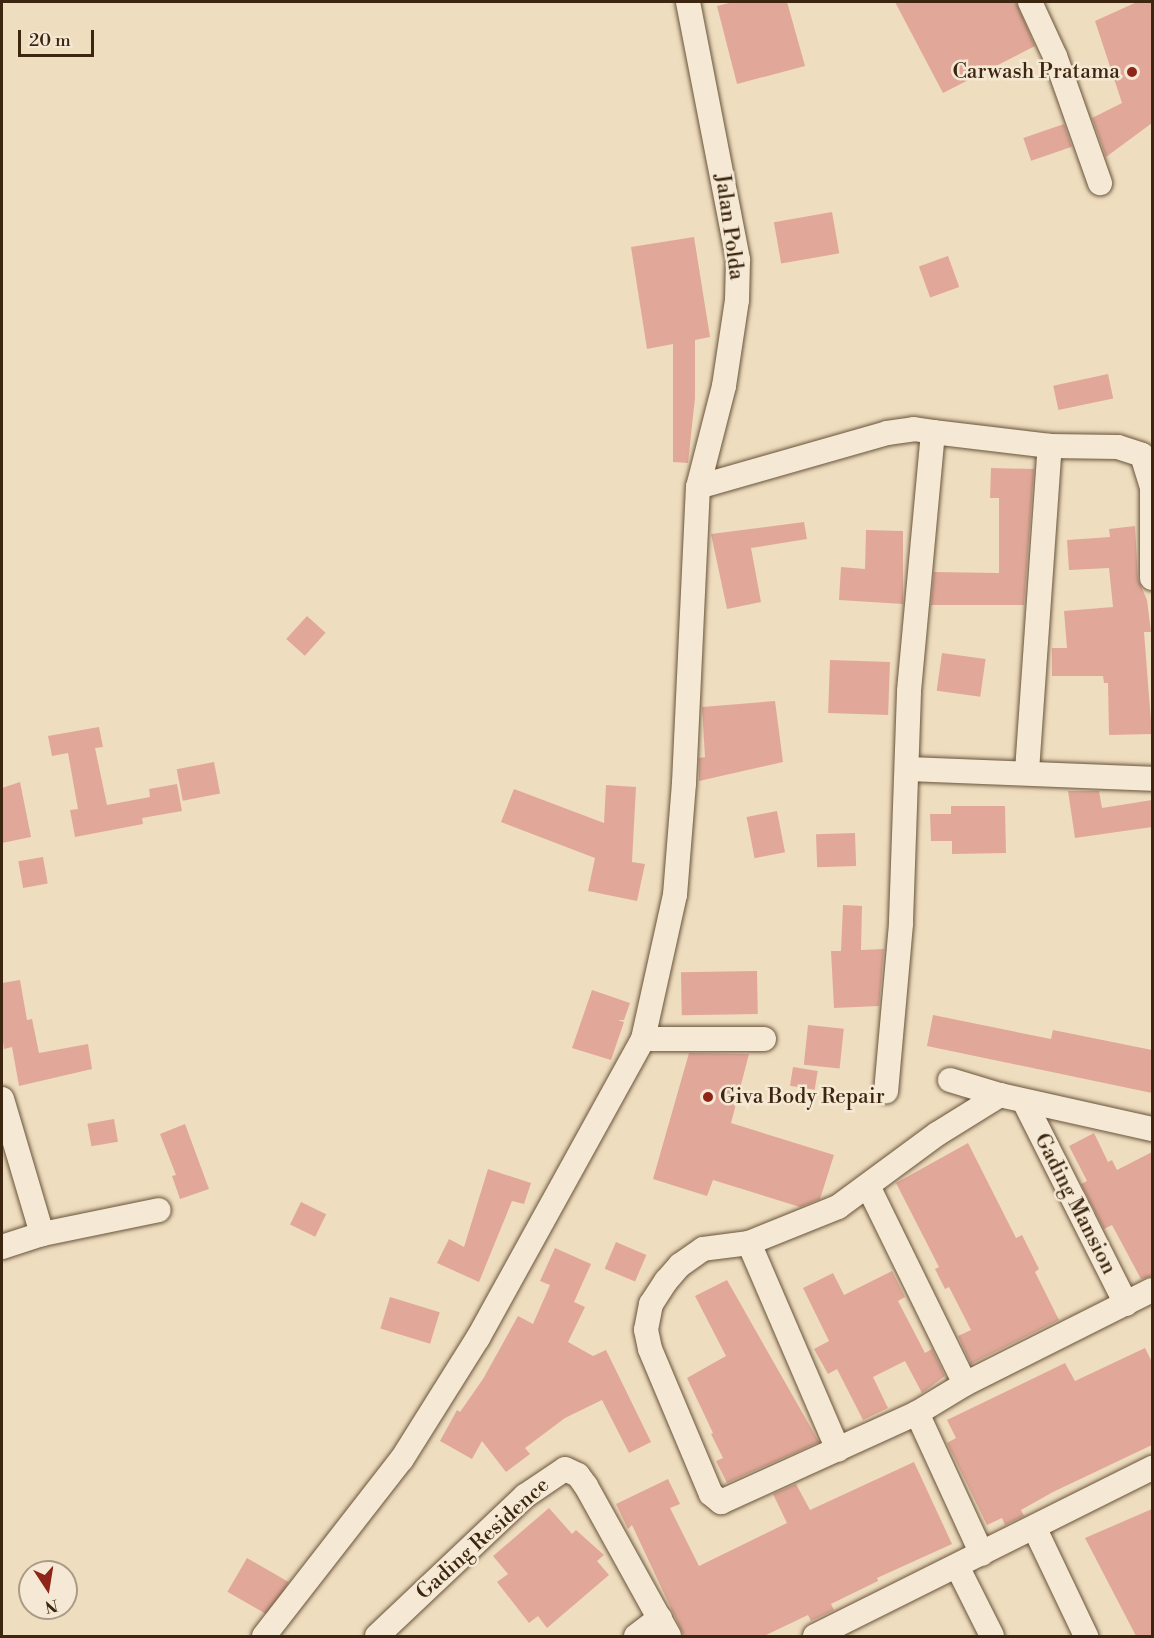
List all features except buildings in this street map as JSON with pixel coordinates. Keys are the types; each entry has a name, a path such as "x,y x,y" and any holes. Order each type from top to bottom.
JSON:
{"street":[{"name":"Jalan Polda","path":"264,1636 402,1459 478,1338 643,1039 675,895 684,783 698,487 724,386 737,300 738,260 688,2"},
{"path":"1030,2 1055,56 1100,183"},
{"path":"698,487 887,433 914,429 1050,446 1118,447 1142,455 1152,488 1152,579"},
{"path":"886,1091 901,924 909,693 933,432"},
{"path":"1027,771 1050,446"},
{"path":"908,769 1027,771 1152,779"},
{"path":"643,1039 764,1039"},
{"path":"950,1080 1000,1095"},
{"name":"Gading Mansion","path":"1025,1103 1143,1301 965,1384 917,1413 726,1500 717,1501 711,1494 650,1349 646,1330 651,1304 680,1265 703,1249 749,1243 804,1223 868,1186 937,1134 1000,1095 1025,1103 1152,1129"},
{"path":"2,1099 42,1233"},
{"path":"868,1186 965,1384"},
{"path":"2,1247 42,1233 159,1210"},
{"path":"749,1243 838,1450"},
{"path":"917,1413 982,1554"},
{"path":"815,1636 1035,1529 1152,1468"},
{"name":"Gading Residence","path":"377,1636 525,1496 565,1469 578,1475 586,1486 664,1627 636,1636"},
{"path":"1035,1529 1086,1636"},
{"path":"957,1566 992,1636"}],"place":[{"name":"Carwash Pratama","path":"1132,72"},
{"name":"Giva Body Repair","path":"708,1097"}]}
